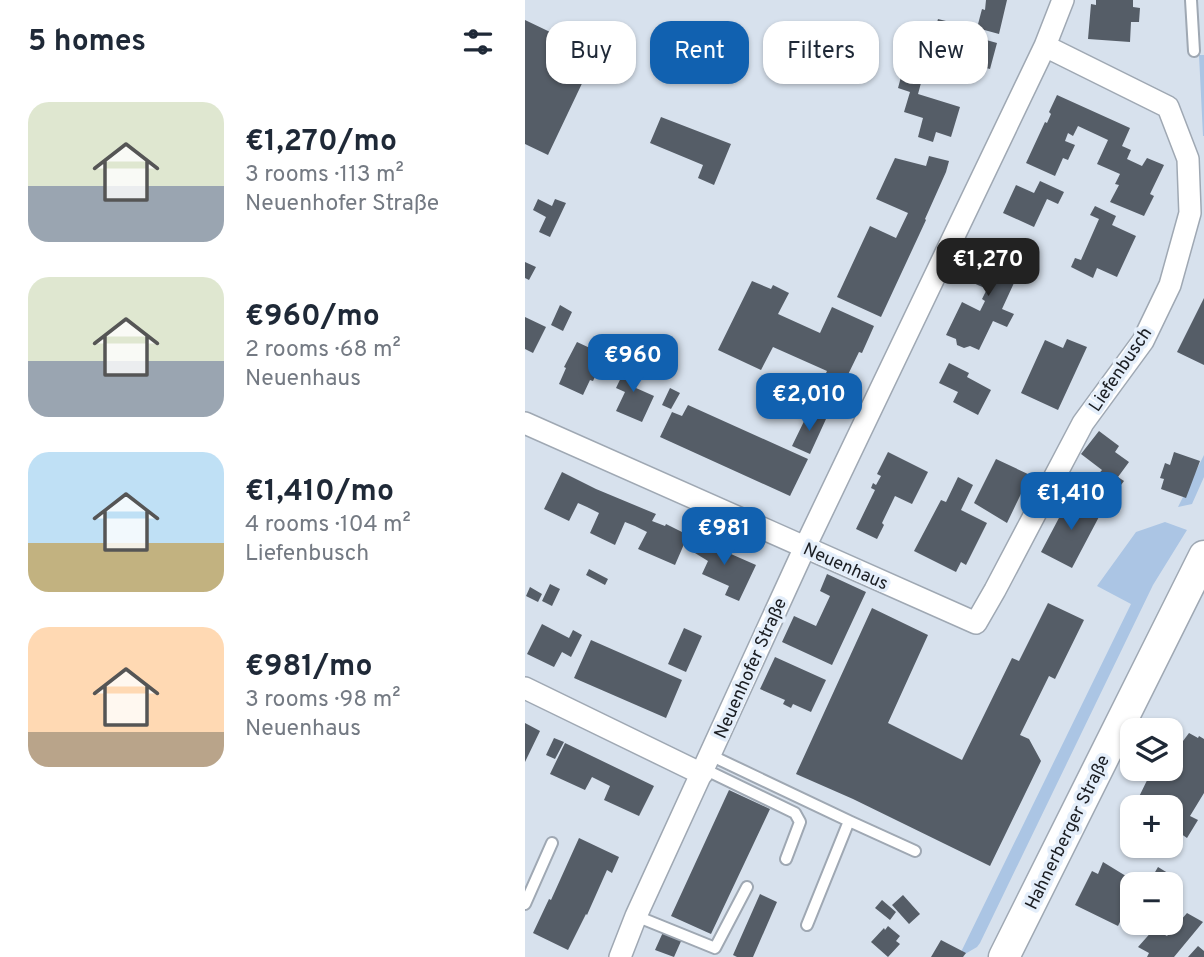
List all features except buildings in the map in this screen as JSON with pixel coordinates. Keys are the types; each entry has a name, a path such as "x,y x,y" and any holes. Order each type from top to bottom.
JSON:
{"main road":[{"name":"Hahnerberger Straße","path":"1004,957 1204,556"}],"street":[{"name":"Neuenhofer Straße","path":"620,957 636,916 805,547 1045,46 1063,0"},
{"name":"Liefenbusch","path":"976,623 1083,423 1143,341 1170,285 1190,212 1188,159 1168,107 1045,46"},
{"name":"Neuenhaus","path":"525,423 976,623"},
{"path":"525,688 705,766"}],"lane":[{"path":"1191,0 1194,51"},
{"path":"705,766 849,821 915,851"},
{"path":"705,766 795,813 800,822 786,859"},
{"path":"807,925 849,821"},
{"path":"525,904 552,843"},
{"path":"636,916 715,948 747,887"}],"shaded area":[{"path":"1199,55 1204,55 1204,136 1203,136"},
{"path":"1204,455 1204,477 1192,504 1178,507"},
{"path":"1165,522 1187,530 1153,585 980,943 965,954 961,952 1131,604 1097,586 1136,532"}]}
